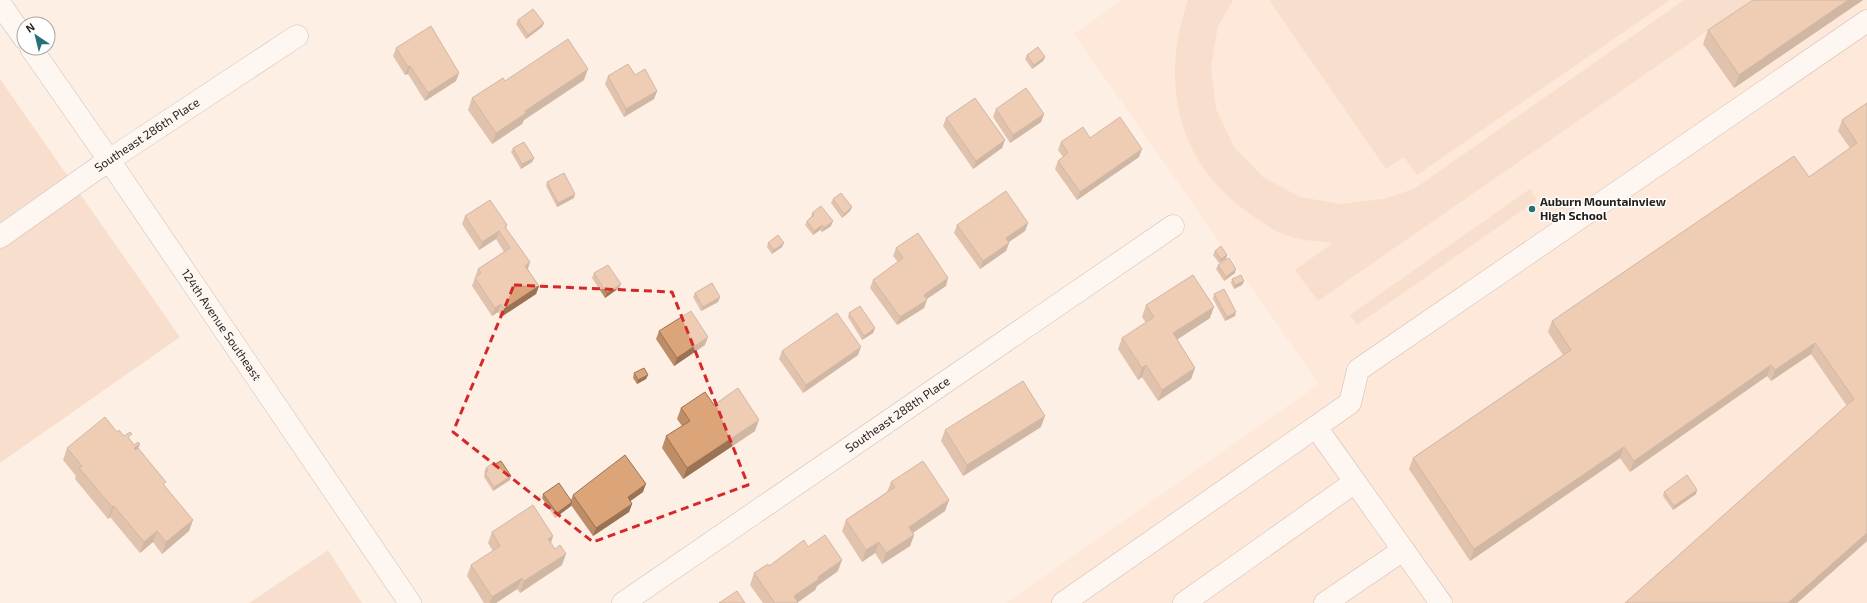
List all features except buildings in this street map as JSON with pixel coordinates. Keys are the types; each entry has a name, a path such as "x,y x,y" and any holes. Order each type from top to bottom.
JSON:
{"street":[{"path":"0,4 16,27"},
{"path":"1064,603 1350,403 1358,370 1867,21"},
{"name":"Southeast 286th Place","path":"0,237 109,160 296,36"},
{"name":"124th Avenue Southeast","path":"37,56 410,603"},
{"name":"Southeast 288th Place","path":"623,603 1173,226"},
{"path":"1316,427 1441,603"},
{"path":"1184,603 1356,482"},
{"path":"1326,603 1404,550"}],"highlighted area":[{"path":"514,285 672,292 748,485 593,542 453,432"}],"shaded area":[{"name":"Auburn Mountainview High School","path":"1122,0 1867,0 1867,603 1006,603 1319,384 1074,34"},
{"path":"1188,0 1233,0 1218,26 1211,67 1216,109 1234,147 1263,177 1300,197 1341,204 1383,199 1414,189 1684,0 1752,0 1318,301 1295,270 1333,243 1291,237 1274,230 1259,220 1224,193 1205,170 1190,145 1181,118 1176,90 1175,60 1180,30"},
{"path":"1269,0 1670,0 1417,175 1404,157 1386,169"},
{"path":"0,79 180,337 0,463"},
{"path":"1530,189 1537,200 1357,325 1350,315"},
{"path":"328,550 362,603 249,603"}],"place":[{"name":"Auburn Mountainview High School","path":"1532,209"}]}
